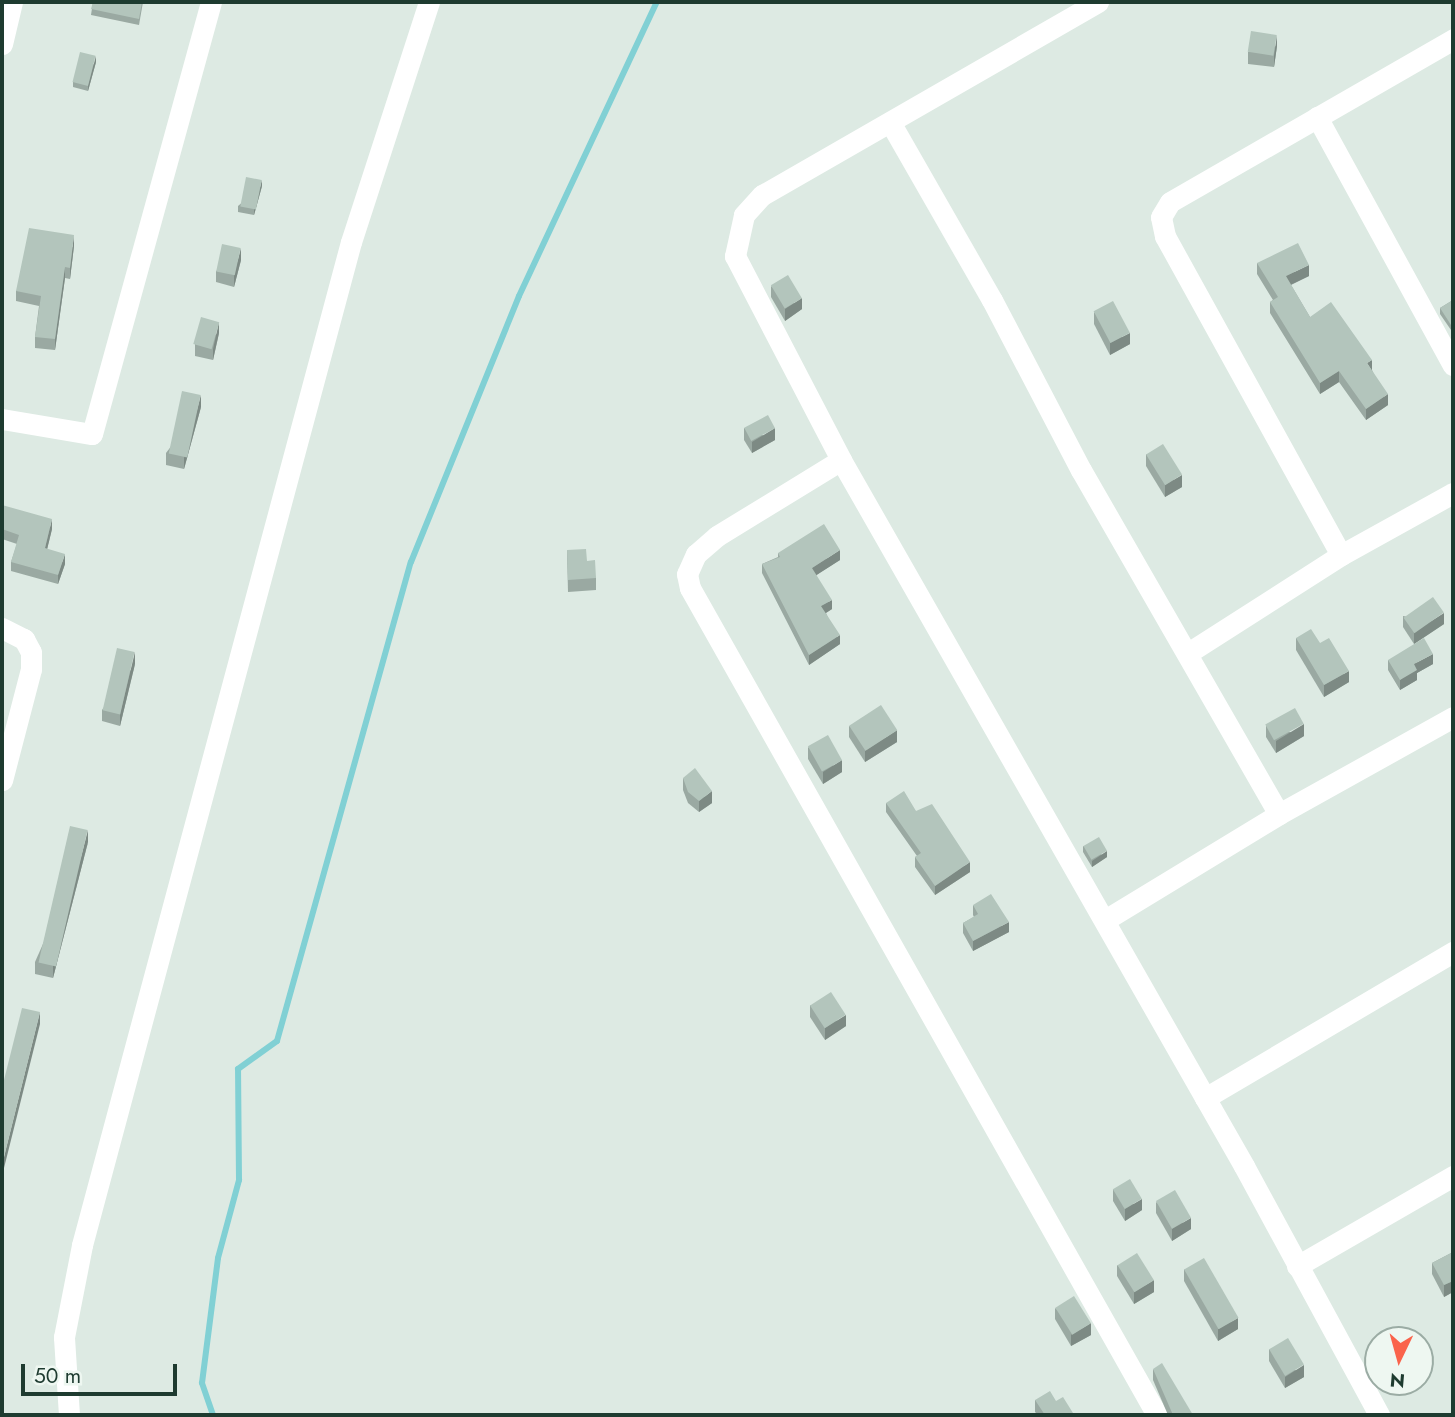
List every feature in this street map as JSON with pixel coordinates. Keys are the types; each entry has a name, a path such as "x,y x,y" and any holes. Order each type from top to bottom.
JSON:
{"street":[{"path":"2,44 12,2"},
{"path":"2,419 92,434 211,2"},
{"path":"69,1415 64,1336 82,1245 351,242 429,2"},
{"path":"1098,2 1068,9 890,122 762,195 744,215 736,240 735,256 841,460 1105,920 1379,1415"},
{"path":"1341,555 1165,236 1161,216 1170,202 1453,39"},
{"path":"1317,117 1453,365"},
{"path":"890,122 992,300 1081,470 1279,814"},
{"path":"841,460 717,536 696,554 687,574 690,588 1157,1415"},
{"path":"1188,653 1341,555 1453,494"},
{"path":"2,628 24,639 31,661 2,780"},
{"path":"1105,920 1279,814 1453,717"},
{"path":"1205,1098 1453,952"},
{"path":"1297,1266 1453,1177"}],"building":[{"path":"93,2 142,2 139,19 91,9"},
{"path":"1251,31 1277,35 1273,56 1248,52"},
{"path":"80,52 96,56 88,86 73,82"},
{"path":"246,177 262,180 256,210 240,206"},
{"path":"29,228 74,235 70,268 65,267 55,339 35,337 41,296 16,291"},
{"path":"1298,243 1309,265 1286,276 1310,317 1331,302 1372,360 1367,363 1388,394 1366,409 1339,371 1320,383 1270,302 1278,297 1257,263"},
{"path":"222,244 241,248 235,275 216,271"},
{"path":"788,275 802,298 785,308 771,285"},
{"path":"1453,300 1453,323 1451,325 1440,308"},
{"path":"1113,301 1130,333 1110,343 1094,311"},
{"path":"201,317 219,322 212,349 193,344"},
{"path":"182,391 201,395 187,458 169,454"},
{"path":"768,415 775,428 751,441 744,428"},
{"path":"1163,444 1182,475 1165,485 1146,455"},
{"path":"2,505 52,519 45,548 65,554 58,575 11,562 19,535 2,529"},
{"path":"824,524 840,550 812,568 832,600 821,606 840,635 809,655 762,564 780,557 778,553"},
{"path":"586,549 587,561 595,560 596,578 568,580 567,550"},
{"path":"1433,597 1444,613 1414,633 1404,618"},
{"path":"1311,629 1320,643 1329,638 1349,671 1324,685 1296,638"},
{"path":"1424,638 1433,654 1414,664 1417,670 1400,680 1388,660"},
{"path":"117,648 135,652 120,714 103,710"},
{"path":"881,705 897,730 865,751 849,726"},
{"path":"1295,708 1304,724 1274,740 1265,724"},
{"path":"828,735 842,760 822,772 808,746"},
{"path":"695,768 712,791 699,801 688,792 683,778"},
{"path":"904,791 916,811 932,804 970,862 935,886 915,857 921,853 886,803"},
{"path":"70,826 88,830 56,966 39,962"},
{"path":"1099,837 1107,851 1091,860 1083,846"},
{"path":"991,894 1009,922 973,941 963,923 978,914 973,905"},
{"path":"831,992 846,1015 825,1028 810,1006"},
{"path":"22,1008 40,1012 2,1165 2,1088"},
{"path":"1130,1179 1142,1199 1125,1209 1113,1189"},
{"path":"1175,1190 1191,1218 1172,1229 1156,1201"},
{"path":"1453,1252 1453,1281 1444,1285 1432,1263"},
{"path":"1137,1253 1154,1280 1134,1292 1117,1265"},
{"path":"1204,1258 1238,1318 1219,1329 1184,1270"},
{"path":"1074,1296 1091,1323 1072,1335 1055,1308"},
{"path":"1288,1338 1304,1365 1285,1376 1269,1349"},
{"path":"1162,1363 1193,1415 1173,1415 1153,1369"},
{"path":"1050,1391 1056,1401 1063,1397 1073,1413 1045,1415 1035,1400"}],"waterway":[{"path":"213,1415 202,1383 218,1258 239,1180 238,1069 277,1041 411,562 519,296 657,2"}]}
